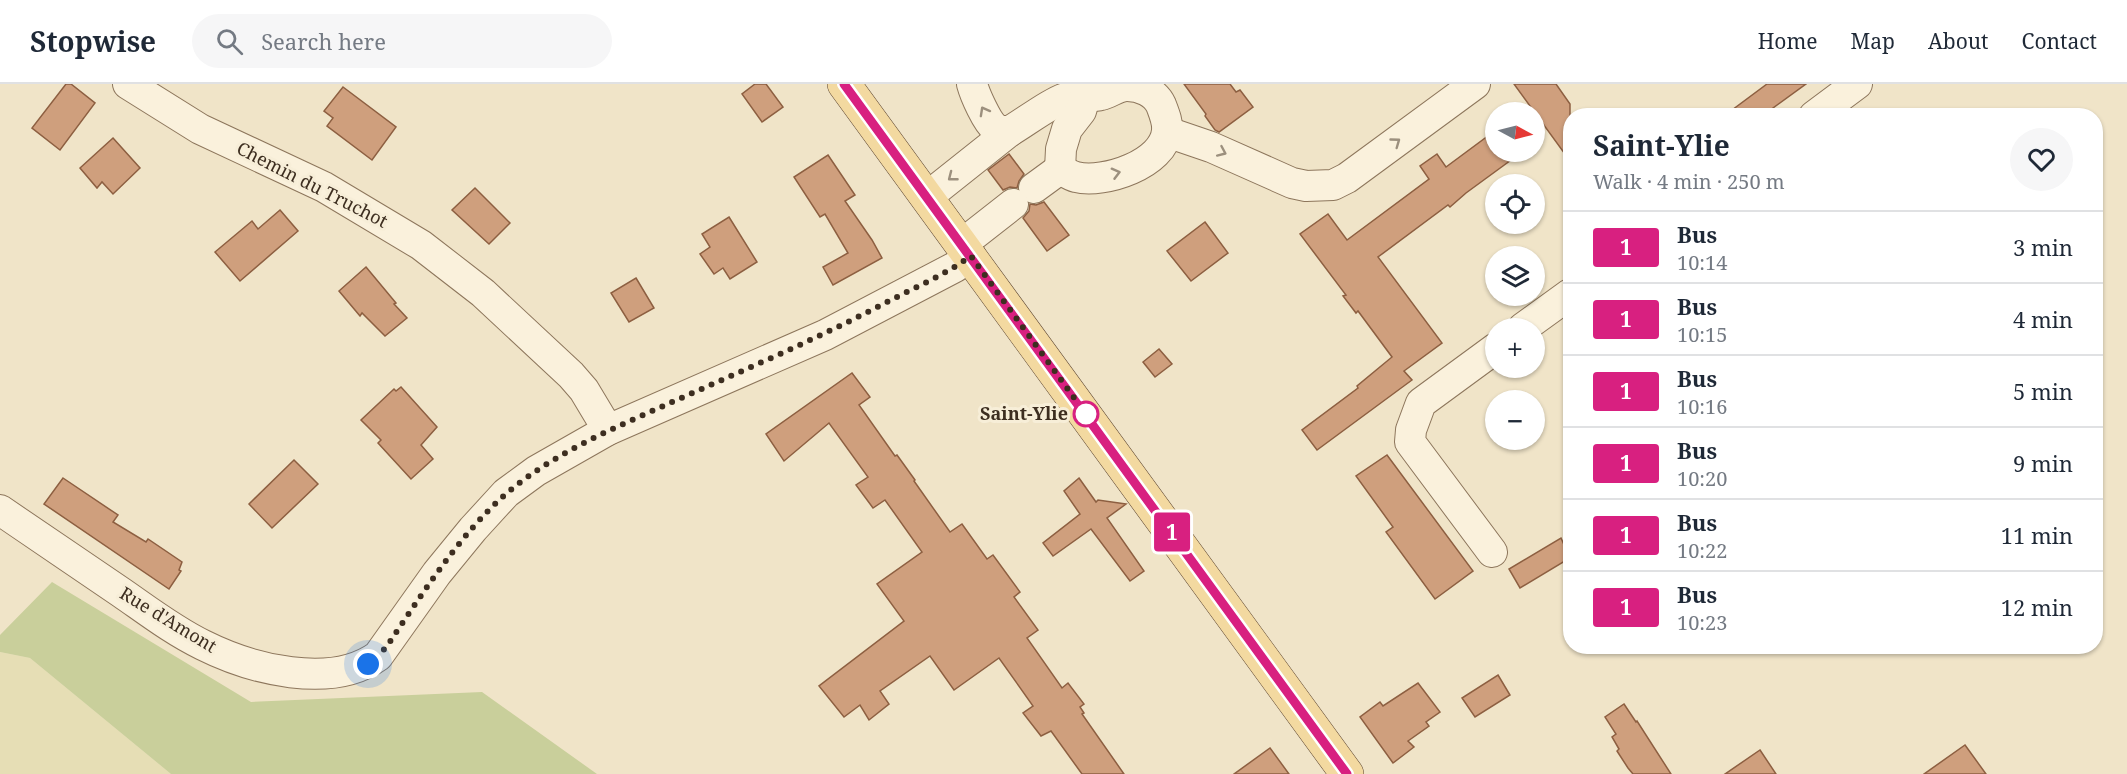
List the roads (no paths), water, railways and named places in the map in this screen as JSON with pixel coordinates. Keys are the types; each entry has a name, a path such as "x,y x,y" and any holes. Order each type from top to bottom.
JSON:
{"main road":[{"path":"844,84 1347,774"}],"street":[{"name":"Chemin du Truchot","path":"128,84 200,129 324,187 421,245 483,293 571,375 584,390 608,430"},
{"path":"972,84 994,128 1010,131"},
{"path":"1167,132 1210,147 1292,183 1306,186 1333,185 1347,178 1475,84"},
{"path":"1825,108 1857,84"},
{"path":"927,197 1010,131 1067,97 1087,90 1100,96 1124,86 1137,87 1149,92 1159,100 1165,114 1167,132 1149,159 1131,169 1092,178 1076,177 1060,169 1061,149 1067,129 1081,111 1087,90"},
{"name":"Rue d'Amont","path":"0,510 203,645 251,663 283,671 310,674 351,671 368,664 378,656 437,573 473,529 507,493 536,471 608,430 825,335 948,271 966,250 1023,196 1060,169"},
{"path":"1537,318 1563,299"},
{"path":"1485,356 1421,403 1411,429 1410,442 1492,552"}],"place":[{"name":"Saint-Ylie","path":"1086,414"}]}
